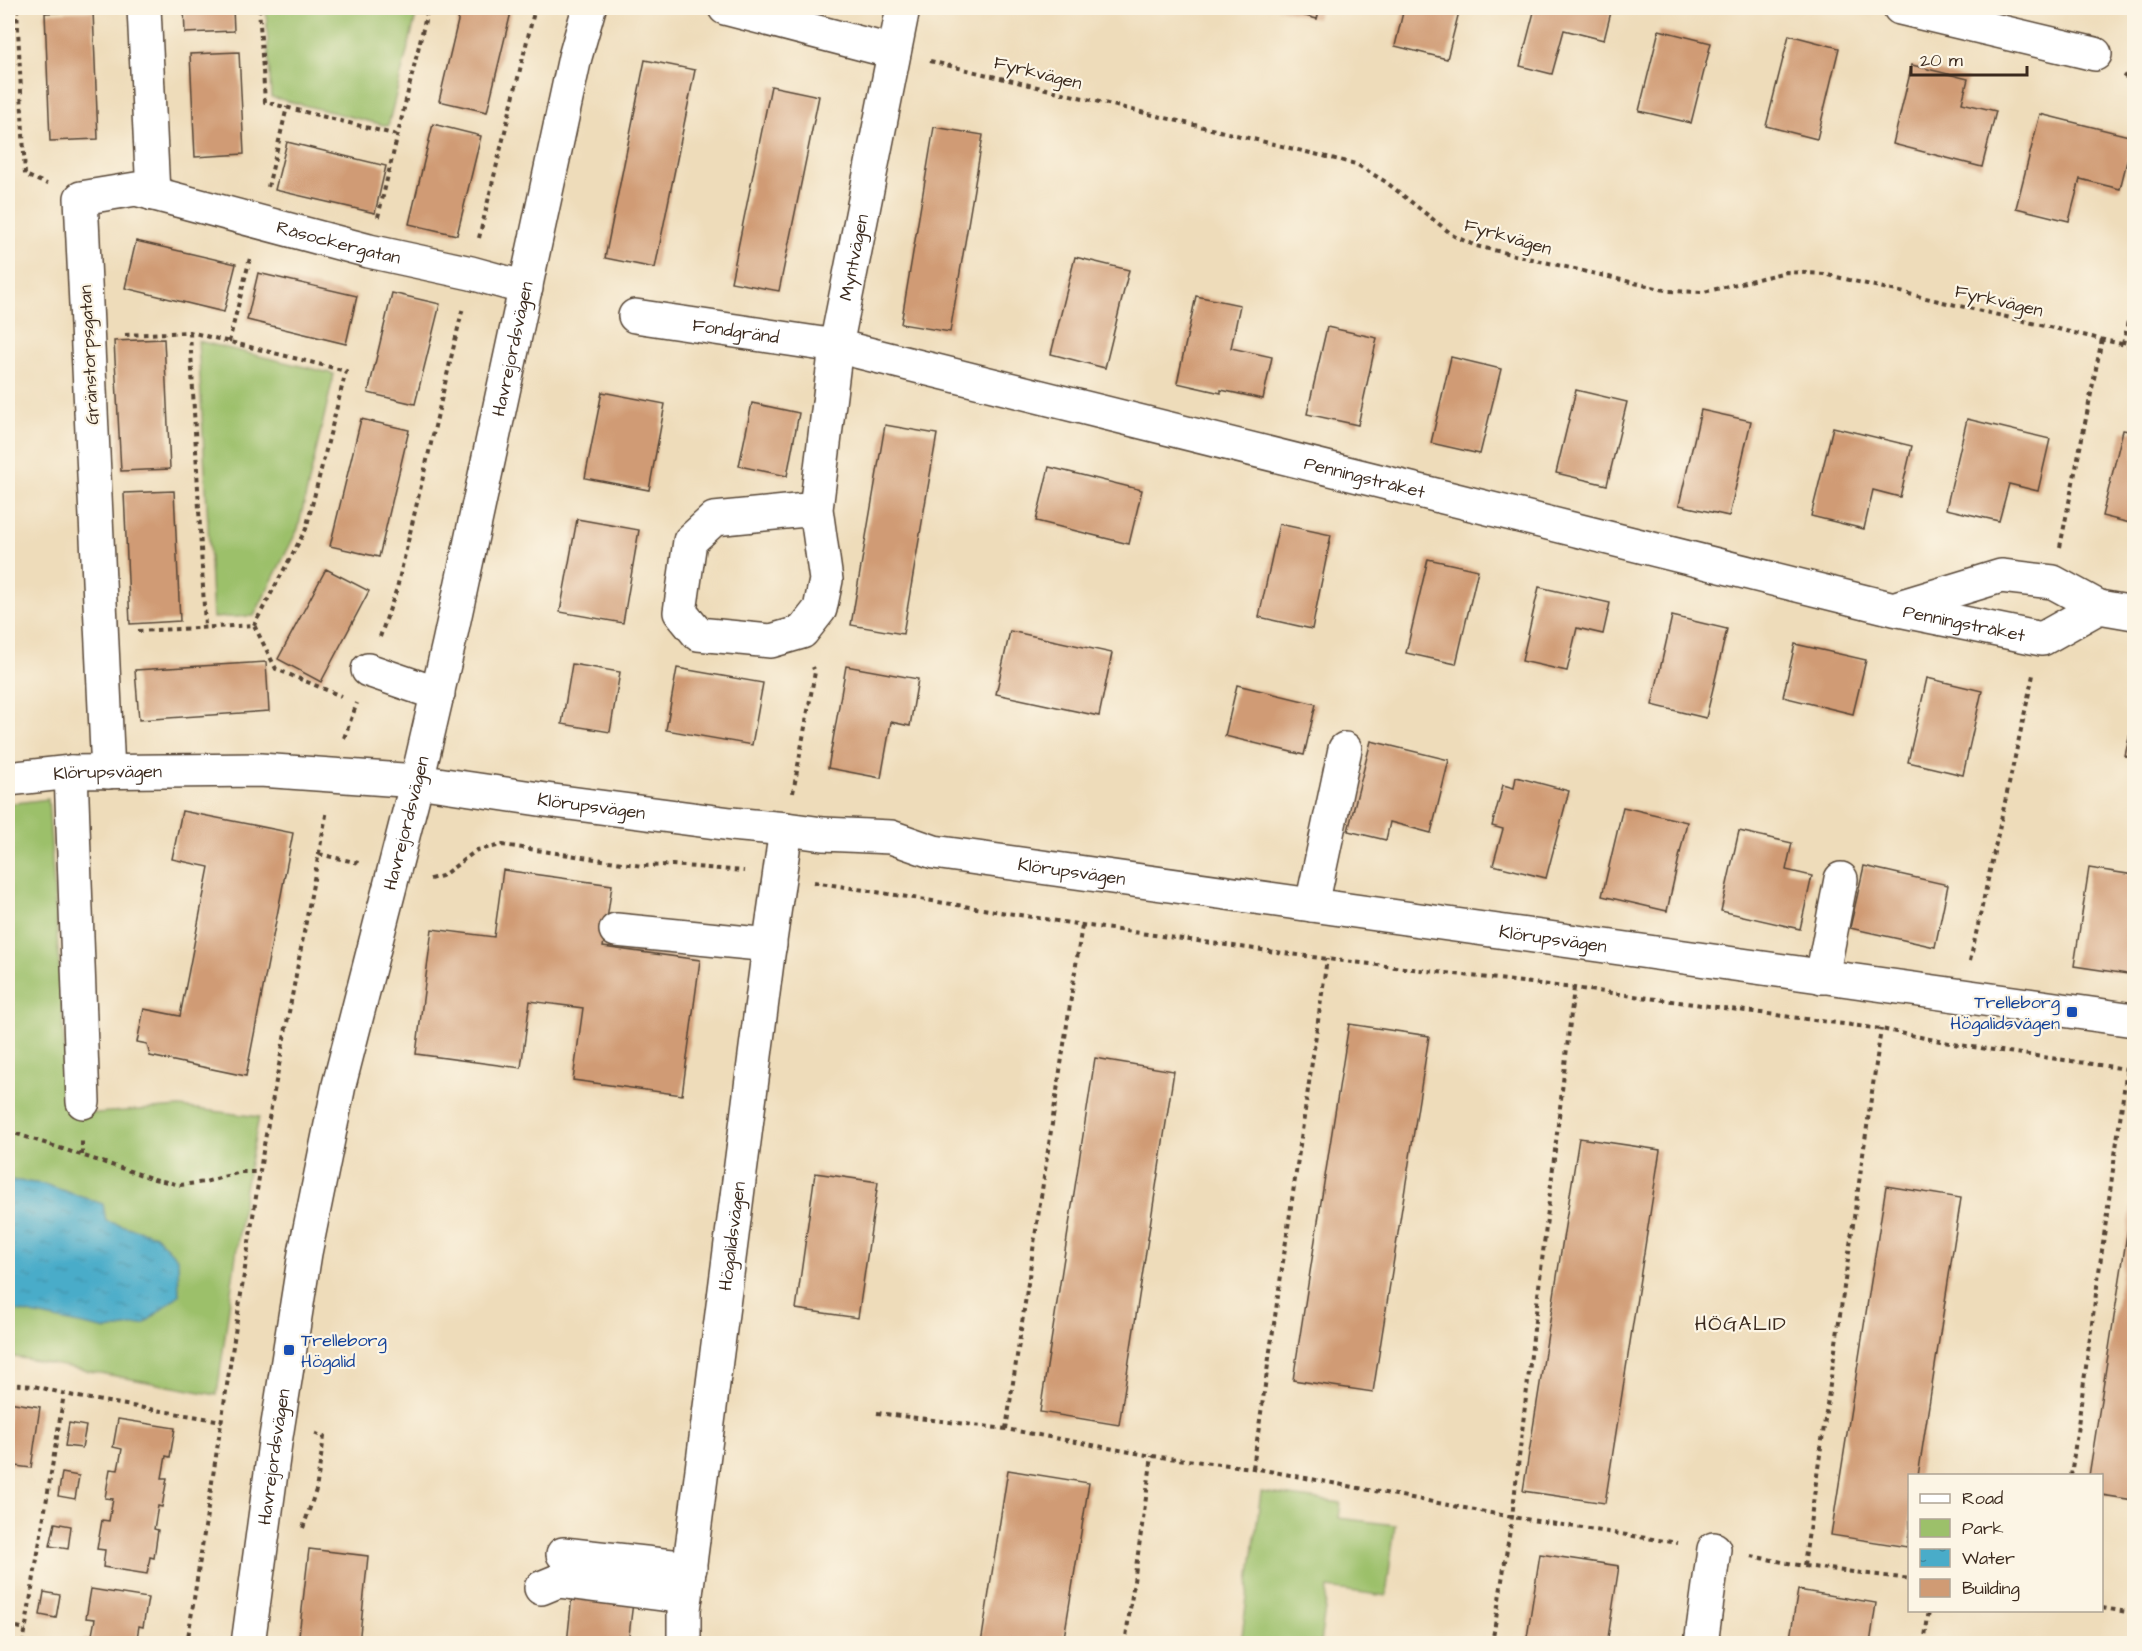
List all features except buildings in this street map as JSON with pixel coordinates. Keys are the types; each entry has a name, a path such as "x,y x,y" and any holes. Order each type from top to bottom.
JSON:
{"street":[{"path":"81,198 136,189 153,194 144,8"},
{"name":"Havrejordsvägen","path":"248,1644 275,1443 305,1253 342,1074 438,694 575,57 588,8"},
{"path":"725,8 894,52"},
{"name":"Myntvägen","path":"802,632 820,609 826,580 816,508 836,346 903,8"},
{"path":"1900,8 2095,54"},
{"name":"Råsockergatan","path":"153,194 369,251 471,273 526,288"},
{"name":"Gränstorpsgatan","path":"81,198 108,772"},
{"name":"Fondgränd","path":"635,316 836,346"},
{"name":"Penningstråket","path":"836,346 1894,609 2042,639 2099,607"},
{"path":"802,632 771,641 698,634 680,612 690,542 714,519 816,508"},
{"name":"Penningstråket","path":"1894,609 2001,576 2053,582 2099,607 2134,612"},
{"path":"368,670 438,694"},
{"path":"1312,905 1345,749"},
{"name":"Klörupsvägen","path":"8,779 71,772 260,770 417,781 731,824 823,834 891,837 934,852 2134,1020"},
{"path":"71,772 83,1102"},
{"name":"Högalidsvägen","path":"684,1644 684,1610 786,829"},
{"path":"1822,977 1841,879"},
{"path":"616,930 770,945"},
{"path":"1701,1644 1714,1549"},
{"path":"563,1554 688,1582"},
{"path":"541,1588 558,1581 688,1582"}],"path":[{"path":"17,8 25,175 81,198"},
{"path":"259,8 265,102 397,135"},
{"path":"369,251 428,8"},
{"path":"188,1644 260,1172 334,776 342,743 398,588 535,8"},
{"name":"Fyrkvägen","path":"894,52 1356,164 1386,182 1454,236 1476,246 1669,291 1704,292 1786,272 1824,274 2134,347"},
{"path":"2123,344 2134,294"},
{"path":"88,336 190,332 346,371 306,530 254,625"},
{"path":"190,332 205,627"},
{"path":"2053,582 2102,339"},
{"path":"254,625 276,669 357,703"},
{"path":"102,633 254,625"},
{"path":"786,829 815,672 802,632"},
{"path":"1959,1045 1962,997 2042,639"},
{"path":"433,880 477,850 503,845 642,866 726,868 1082,925 1881,1029 1959,1045 2134,1070"},
{"path":"1006,1429 1082,925"},
{"path":"1254,1468 1326,958"},
{"path":"1492,1644 1512,1517 1574,988"},
{"path":"1804,1566 1881,1029"},
{"path":"2071,1474 2127,1068"},
{"path":"8,1131 154,1179 180,1185 205,1182 241,1172 260,1172"},
{"path":"8,1384 34,1386 64,1394 222,1421"},
{"path":"23,1644 64,1394"},
{"path":"877,1413 1006,1429 1152,1456 1254,1468 1512,1517 1714,1549 1804,1566 1908,1579"},
{"path":"299,1538 316,1490 324,1437 314,1433"},
{"path":"1137,1644 1125,1642 1152,1456"},
{"path":"2103,1608 2134,1613"},
{"path":"1924,1644 1929,1612"},
{"path":"8,1625 26,1629"}],"green space":[{"path":"266,8 418,8 388,126 271,97"},
{"path":"198,341 334,374 298,529 254,616 213,618"},
{"path":"48,799 69,1115 180,1107 259,1117 245,1188 217,1395 15,1357 8,1358 8,804"},
{"path":"1261,1492 1341,1503 1339,1518 1395,1525 1386,1596 1328,1588 1320,1643 1241,1643"}],"water":[{"path":"8,1181 44,1184 103,1204 106,1221 155,1235 178,1259 179,1295 144,1324 107,1330 8,1309"}],"place":[{"name":"Trelleborg Högalidsvägen","path":"2072,1012"},
{"name":"Trelleborg Högalid","path":"289,1350"}],"district":[{"name":"HÖGALID","path":"1741,1324"}]}
